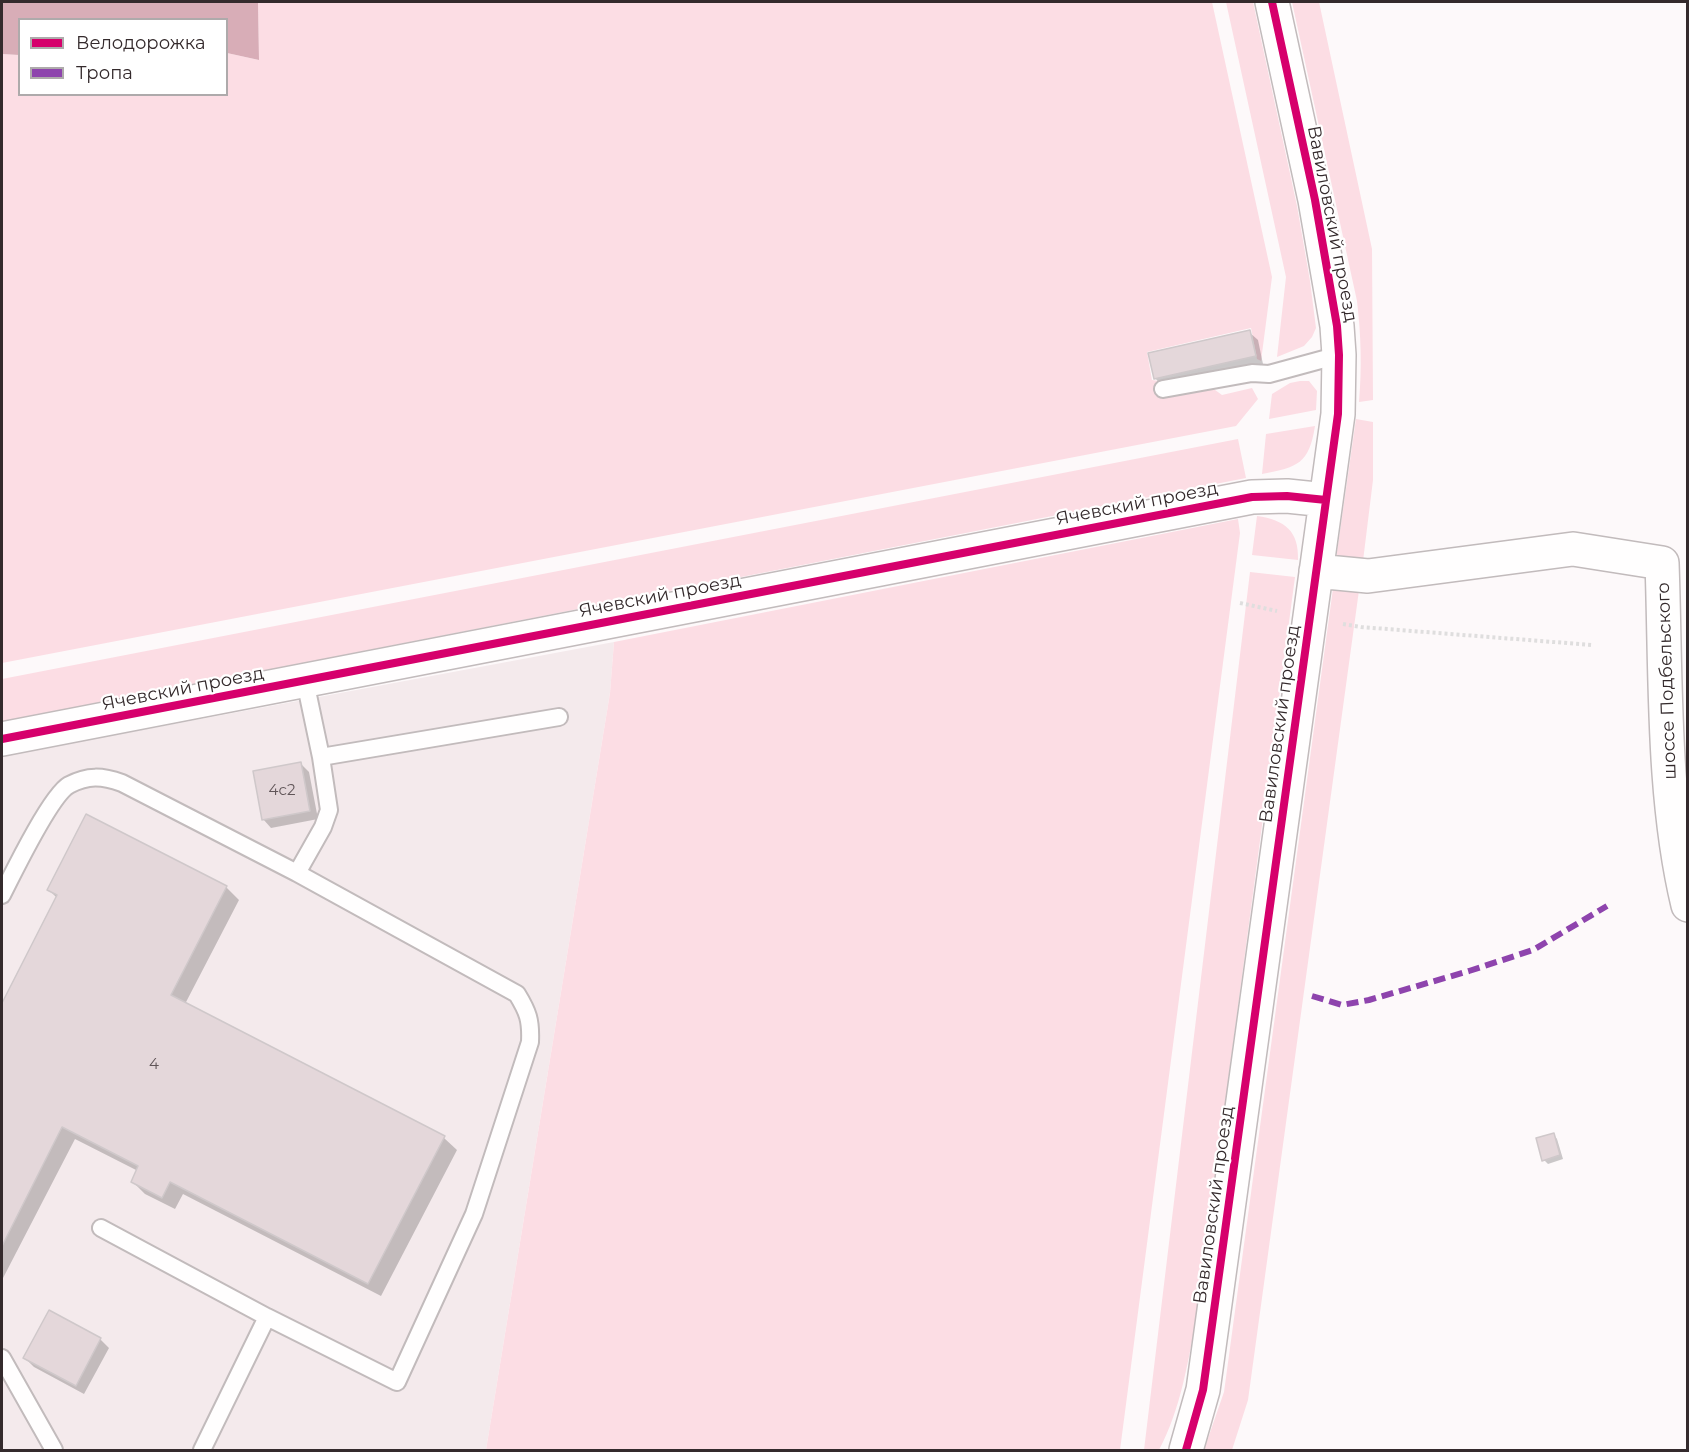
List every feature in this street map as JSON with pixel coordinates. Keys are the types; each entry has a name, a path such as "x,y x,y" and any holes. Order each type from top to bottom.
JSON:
{"street":[{"name":"Вавиловский проезд","path":"1186,1450 1203,1390 1338,414 1337,326 1315,200 1272,2"},
{"name":"Ячевский проезд","path":"2,739 1252,497 1287,496 1326,500"},
{"name":"шоссе Подбельского","path":"1316,571 1368,576 1573,549 1662,563 1669,765 1675,836 1688,905"}],"lane":[{"path":"1163,389 1252,373 1269,374 1339,355"},
{"path":"297,873 323,827 329,810 321,757 305,681"},
{"path":"321,757 559,717"},
{"path":"2,895 51,805 67,786 87,778 105,777 122,783 297,873 517,994 531,1024 530,1042 474,1214 397,1382 267,1317 101,1228"},
{"path":"202,1450 267,1317"},
{"path":"2,1358 54,1450"}],"path":[{"path":"1361,627 1592,645"}],"shaded area":[{"path":"2,2 258,2 259,60 228,53 228,18 18,18 18,55 2,54"},
{"path":"258,2 1212,2 1272,277 1261,361 1257,359 1251,328 1147,352 1152,380 1159,381 1163,396 1211,387 1222,395 1252,388 1258,399 1236,426 2,663 2,54 18,55 18,96 228,96 228,53 259,60"},
{"path":"1226,2 1253,2 1297,206 1310,281 1316,328 1304,346 1277,357 1286,277"},
{"path":"1292,2 1319,2 1372,249 1373,400 1359,402 1361,351 1357,301"},
{"path":"1309,381 1317,391 1316,410 1269,419 1272,394 1290,383"},
{"path":"1356,419 1373,422 1373,480 1362,569 1335,566"},
{"path":"1315,426 1309,449 1300,462 1285,469 1262,474 1266,434"},
{"path":"1238,439 1246,478 2,722 2,679"},
{"path":"1257,516 1283,524 1293,534 1298,550 1298,560 1252,555"},
{"path":"1238,519 1240,533 1120,1450 486,1450 610,693 614,642"},
{"path":"1250,572 1295,577 1197,1315 1183,1384 1167,1434 1159,1450 1144,1450"},
{"path":"1334,581 1360,583 1248,1400 1232,1450 1204,1450 1224,1392"},
{"path":"614,642 610,693 486,1450 2,1450 2,756"}],"building":[{"path":"1250,330 1256,356 1154,379 1148,353"},
{"path":"301,762 310,811 262,820 253,771"},
{"path":"86,814 227,886 171,995 445,1136 368,1284 170,1182 162,1198 131,1182 138,1166 62,1127 2,1246 2,1003 57,895 47,890"},
{"path":"1554,1133 1560,1155 1542,1161 1536,1138"},
{"path":"49,1310 101,1338 76,1386 23,1358"}],"marked path":[{"path":"1312,996 1342,1005 1369,1000 1469,971 1533,950 1607,906"}],"cycle path":[{"path":"1186,1450 1203,1390 1338,414 1337,326 1315,200 1272,2"},
{"path":"2,739 1252,497 1287,496 1326,500"}]}
